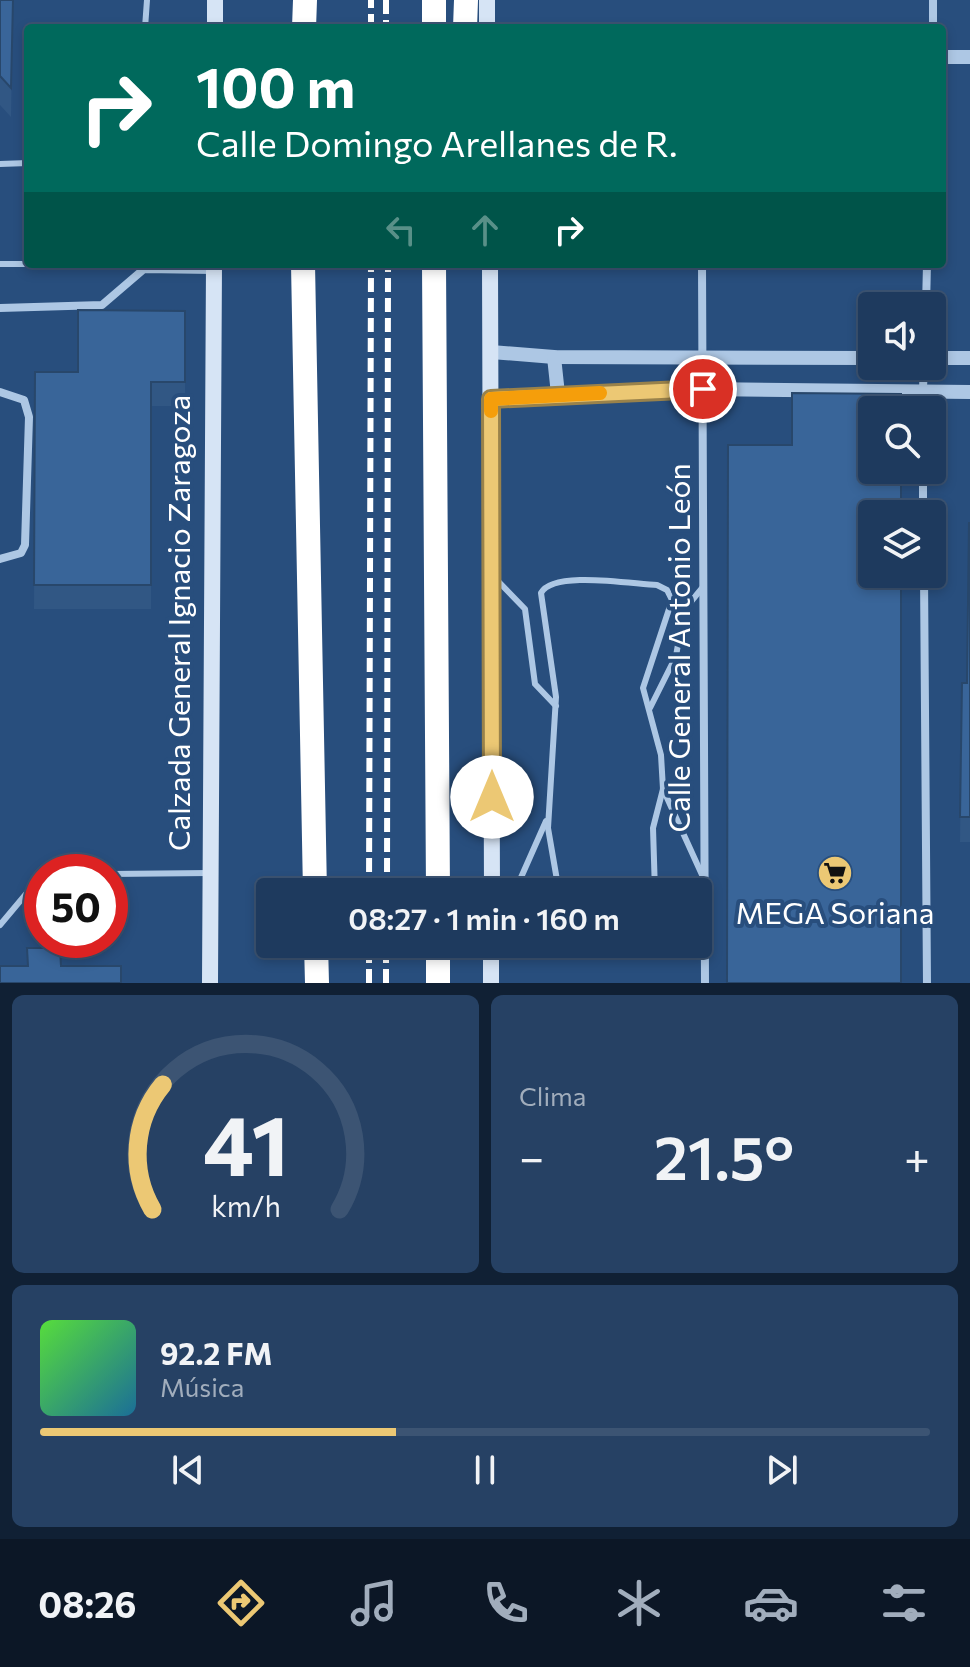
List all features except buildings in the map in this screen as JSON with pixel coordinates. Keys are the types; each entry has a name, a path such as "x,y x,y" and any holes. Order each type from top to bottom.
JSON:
{"highway":[{"path":"304,24 305,0"},
{"path":"434,0 434,24"},
{"path":"465,24 466,0"},
{"path":"303,268 315,878"},
{"path":"434,268 438,878"},
{"path":"316,958 317,983"},
{"path":"438,958 438,983"}],"main road":[{"path":"215,0 215,24"},
{"path":"487,0 487,24"},
{"name":"Calzada General Ignacio Zaragoza","path":"210,983 214,268"},
{"path":"490,268 492,878"},
{"path":"491,958 491,983"}],"street":[{"path":"933,0 933,24"},
{"path":"946,57 970,57"},
{"path":"0,308 91,307 110,301 144,269 179,268"},
{"name":"Calle General Antonio León","path":"702,268 705,878"},
{"path":"926,292 927,268"},
{"path":"491,352 554,357 858,358"},
{"path":"554,357 558,394"},
{"path":"946,358 970,358"},
{"path":"922,396 923,380"},
{"path":"491,399 703,389 970,392"},
{"path":"0,392 24,400 29,417 25,545 21,553 0,559"},
{"path":"924,588 927,983"},
{"name":"Calle General Antonio León","path":"705,958 705,983"}],"lane":[{"path":"145,24 147,0"},
{"path":"0,164 24,163"},
{"path":"0,264 24,264"},
{"path":"492,575 525,609 535,684 556,706"},
{"path":"557,878 548,818 556,706 541,593 545,586 554,582 574,580 657,585 671,594 661,641 647,669 643,688 661,755 663,789 653,828 655,878"},
{"path":"650,708 676,656 684,610 705,584"},
{"path":"663,789 704,878"},
{"path":"521,878 548,818"},
{"path":"128,874 211,873"},
{"path":"0,925 24,896"}],"railway":[{"path":"371,0 371,24"},
{"path":"386,0 386,24"},
{"path":"369,878 371,268"},
{"path":"387,878 388,268"},
{"path":"369,958 369,983"},
{"path":"386,958 386,983"}],"slow traffic":[{"path":"491,411 491,399 600,393"}],"place":[{"name":"MEGA Soriana","path":"835,873"}],"route":[{"path":"492,797 491,399 703,389"}]}
